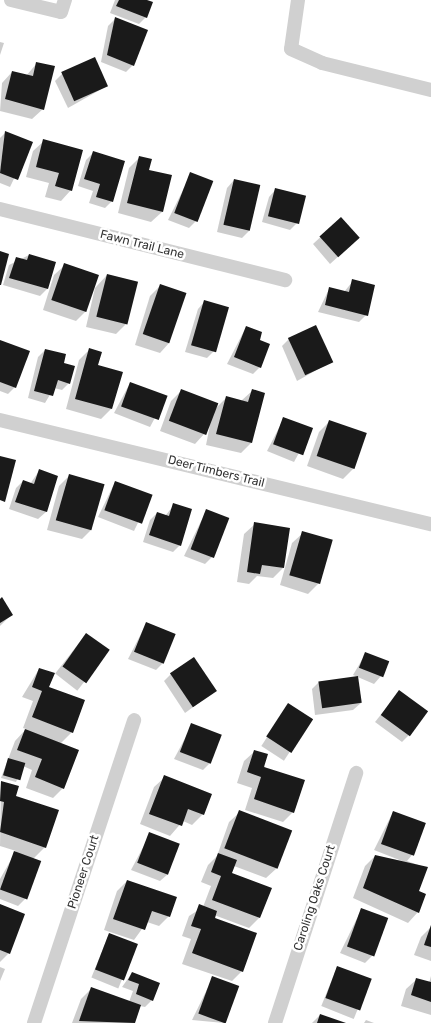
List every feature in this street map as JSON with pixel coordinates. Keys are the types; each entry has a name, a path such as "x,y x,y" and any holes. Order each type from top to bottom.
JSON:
{"street":[{"path":"12,0 63,6"},
{"path":"298,0 292,49 322,63 431,90"},
{"name":"Fawn Trail Lane","path":"0,209 285,280"},
{"name":"Deer Timbers Trail","path":"0,420 431,524"},
{"name":"Pioneer Court","path":"34,1023 134,720"},
{"name":"Caroling Oaks Court","path":"275,1023 356,773"}],"building":[{"path":"119,0 147,0 153,2 147,18 116,6"},
{"path":"115,17 148,30 134,66 107,55"},
{"path":"95,57 108,86 74,101 61,72"},
{"path":"36,62 55,66 44,110 5,99 12,71 33,76"},
{"path":"5,131 33,142 18,180 0,173"},
{"path":"43,139 83,150 72,191 55,186 59,173 36,167"},
{"path":"93,151 125,161 113,202 96,197 100,184 84,179"},
{"path":"139,156 152,159 149,170 172,175 163,212 127,203"},
{"path":"190,172 213,181 198,222 174,213"},
{"path":"234,179 260,185 250,231 223,225"},
{"path":"275,188 306,196 299,224 268,216"},
{"path":"341,217 360,238 338,257 319,236"},
{"path":"0,251 9,254 1,285 0,285"},
{"path":"29,254 56,262 48,289 9,278 16,257 27,260"},
{"path":"64,263 99,275 86,312 51,300"},
{"path":"107,274 138,282 127,324 96,317"},
{"path":"352,279 375,285 368,316 325,305 329,287 349,292"},
{"path":"160,284 186,293 169,343 143,334"},
{"path":"204,300 229,307 216,352 191,345"},
{"path":"316,325 333,362 305,375 288,338"},
{"path":"246,326 262,332 260,340 270,344 261,368 234,357"},
{"path":"0,340 30,351 16,388 0,382"},
{"path":"89,348 102,352 98,365 123,372 112,409 75,399"},
{"path":"45,349 66,354 64,363 75,366 70,384 58,380 53,396 34,391"},
{"path":"130,382 168,396 159,420 121,406"},
{"path":"181,389 218,403 206,435 169,421"},
{"path":"252,389 265,393 252,443 216,434 226,396 248,402"},
{"path":"283,417 313,428 303,455 273,444"},
{"path":"329,420 367,433 354,469 317,456"},
{"path":"0,456 16,460 5,502 0,500"},
{"path":"39,469 58,476 47,512 15,502 23,480 34,484"},
{"path":"69,474 105,484 91,530 56,520"},
{"path":"115,481 153,495 142,524 104,510"},
{"path":"173,503 192,509 181,546 149,535 157,512 169,516"},
{"path":"206,509 229,518 214,558 191,549"},
{"path":"254,522 290,528 284,568 262,565 260,574 247,572"},
{"path":"302,531 333,540 320,584 289,575"},
{"path":"2,597 13,615 0,623 0,599"},
{"path":"146,622 176,634 164,664 134,652"},
{"path":"86,633 110,650 86,683 62,667"},
{"path":"365,652 389,661 383,677 359,668"},
{"path":"194,657 217,691 193,707 170,673"},
{"path":"39,668 55,673 49,687 85,700 73,733 32,717 42,691 32,687"},
{"path":"358,676 362,703 322,708 318,682"},
{"path":"399,690 428,711 410,736 381,715"},
{"path":"288,703 313,719 291,753 266,737"},
{"path":"191,723 222,735 211,764 180,752"},
{"path":"25,729 79,750 64,789 35,777 42,759 17,750"},
{"path":"254,750 268,754 264,767 305,780 294,813 254,799 261,777 247,772"},
{"path":"8,758 25,763 20,780 3,775"},
{"path":"164,775 212,794 204,815 188,809 182,826 149,814"},
{"path":"1,781 19,786 16,796 59,810 46,848 0,832 4,802 0,801"},
{"path":"239,810 292,830 278,869 224,848"},
{"path":"393,811 426,823 414,856 381,844"},
{"path":"149,832 180,844 168,875 137,863"},
{"path":"14,851 41,861 27,899 0,890"},
{"path":"218,853 237,860 232,873 272,888 260,918 212,900 221,876 211,872"},
{"path":"375,855 428,867 419,891 426,894 419,913 363,888"},
{"path":"127,880 177,897 170,917 152,911 145,930 113,919"},
{"path":"0,904 25,914 10,954 0,950"},
{"path":"199,904 217,911 215,918 257,933 243,972 192,953 201,929 191,926"},
{"path":"361,908 388,918 374,956 347,947"},
{"path":"431,925 431,947 424,945"},
{"path":"109,933 138,944 124,981 95,969"},
{"path":"337,966 372,979 360,1011 325,998"},
{"path":"132,972 160,983 153,1001 136,994 139,984 128,980"},
{"path":"212,976 239,986 226,1023 198,1014"},
{"path":"416,978 431,982 431,1002 411,995"},
{"path":"91,987 141,1005 135,1023 79,1021"},
{"path":"320,1014 346,1023 317,1023"}]}
